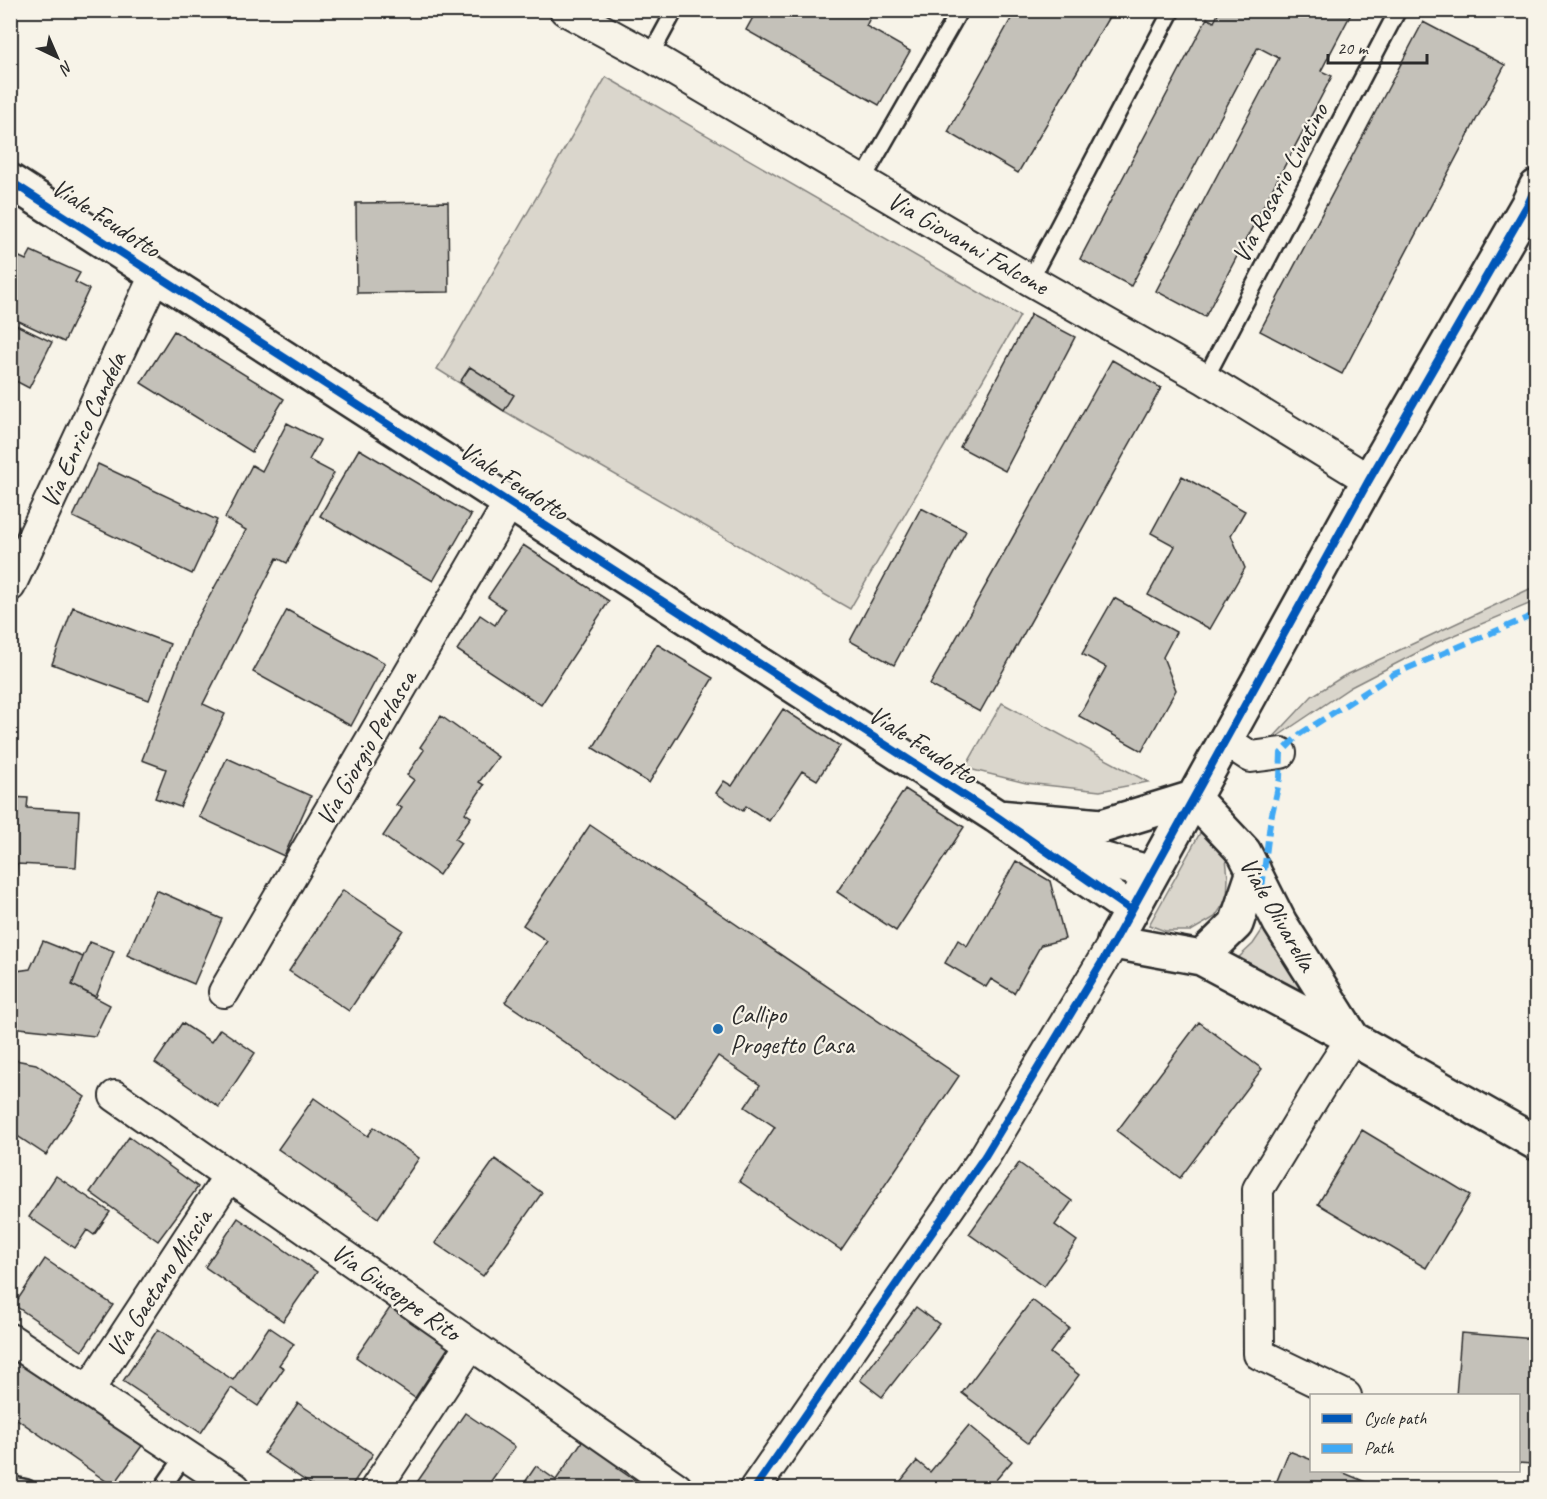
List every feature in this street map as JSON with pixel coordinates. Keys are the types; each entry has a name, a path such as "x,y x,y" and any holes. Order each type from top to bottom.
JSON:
{"street":[{"name":"Via Giovanni Falcone","path":"565,10 650,56 1029,280 1205,379 1369,480"},
{"name":"Viale Feudotto","path":"10,182 996,816 1131,910"},
{"path":"755,1488 985,1156 1114,942 1369,480 1536,187"},
{"name":"Via Enrico Candela","path":"10,586 155,275"},
{"name":"Via Giorgio Perlasca","path":"224,992 509,503"},
{"path":"1225,740 1251,757 1281,753"},
{"path":"996,816 1102,826 1193,798"},
{"name":"Viale Olivarella","path":"1193,798 1244,852 1280,923 1352,1038"},
{"path":"1027,838 1151,873"},
{"path":"1201,958 1236,924 1254,871"},
{"name":"Viale Olivarella","path":"1114,942 1201,958 1352,1038 1536,1143"},
{"path":"1345,1394 1259,1354 1258,1189 1352,1038"},
{"name":"Via Giuseppe Rito","path":"115,1096 677,1488"},
{"name":"Via Gaetano Miscia","path":"88,1391 229,1176"},
{"path":"10,1339 235,1488"},
{"path":"376,1488 471,1344"}],"lane":[{"path":"650,56 675,10"},
{"path":"862,181 960,10"},
{"path":"1029,280 1172,10"},
{"name":"Via Rosario Livatino","path":"1205,379 1398,10"},
{"path":"162,1488 185,1455"},
{"path":"10,1484 27,1488"}],"shaded area":[{"path":"606,77 1020,316 850,609 504,411 437,369"},
{"path":"1536,586 1536,601 1436,643 1351,687 1269,742 1312,696 1342,677"},
{"path":"1002,703 1148,782 1100,791 1026,783 965,768"},
{"path":"1200,833 1217,843 1226,858 1227,899 1215,917 1191,931 1165,931 1149,925"},
{"path":"1265,926 1322,1007 1237,959 1253,944"}],"building":[{"path":"757,10 874,10 866,26 910,51 879,105 746,30"},
{"path":"1016,10 1113,10 1018,173 948,132"},
{"path":"1220,10 1353,10 1321,71 1332,76 1205,317 1156,291 1279,58 1258,47 1131,286 1080,259 1207,18 1214,22"},
{"path":"1423,22 1505,65 1342,374 1260,331"},
{"path":"448,202 449,292 357,293 356,203"},
{"path":"31,251 80,273 75,282 89,289 64,342 10,317 10,258 13,254 26,260"},
{"path":"1031,314 1075,337 1005,471 960,447"},
{"path":"10,322 52,342 29,388 10,378"},
{"path":"174,331 284,399 252,452 141,383"},
{"path":"1112,360 1161,388 980,712 930,685"},
{"path":"470,367 514,395 504,411 460,382"},
{"path":"287,423 320,440 309,460 334,473 287,563 277,558 203,704 225,714 180,807 155,798 166,769 142,760 191,630 246,530 225,518 252,465 262,471"},
{"path":"359,449 471,515 433,581 320,516"},
{"path":"98,464 217,520 192,574 73,517"},
{"path":"1182,476 1245,511 1231,535 1245,568 1210,629 1148,595 1175,546 1151,533"},
{"path":"921,508 966,531 894,665 850,641"},
{"path":"523,545 609,601 541,705 457,650 480,615 495,625 505,609 488,597"},
{"path":"1114,598 1176,632 1163,657 1176,690 1142,751 1079,716 1106,667 1082,654"},
{"path":"73,607 170,644 149,700 52,664"},
{"path":"287,610 385,663 351,726 253,672"},
{"path":"657,644 713,678 649,783 593,748"},
{"path":"783,709 840,746 817,780 802,771 769,821 746,806 743,811 716,793 724,781 732,786"},
{"path":"441,716 498,757 479,782 484,785 465,813 471,817 455,839 461,843 439,875 383,836 402,808 396,805 414,780 407,775 424,750 420,747"},
{"path":"227,758 311,796 284,856 199,817"},
{"path":"905,789 964,827 896,931 837,892"},
{"path":"10,797 28,798 27,808 79,811 76,867 17,864 12,939 10,939"},
{"name":"Callipo Progetto Casa","path":"590,825 959,1076 841,1250 739,1181 775,1127 745,1107 760,1085 718,1056 676,1118 505,1002 547,941 523,925"},
{"path":"1016,861 1050,881 1065,939 1041,945 1014,993 991,979 986,987 945,963 958,940 967,946"},
{"path":"156,890 222,919 194,984 127,955"},
{"path":"343,890 403,930 349,1011 289,971"},
{"path":"43,941 83,957 72,985 110,1005 95,1036 10,1027 10,972 30,969"},
{"path":"90,942 114,951 96,997 72,985"},
{"path":"1199,1022 1262,1069 1180,1178 1117,1131"},
{"path":"182,1023 211,1042 220,1029 255,1053 219,1107 155,1063"},
{"path":"10,1059 36,1064 85,1097 46,1155 10,1131"},
{"path":"314,1098 368,1136 374,1127 419,1158 378,1218 278,1149"},
{"path":"1362,1130 1470,1195 1426,1268 1318,1204"},
{"path":"129,1137 198,1187 158,1241 90,1192"},
{"path":"495,1159 542,1193 483,1276 435,1243"},
{"path":"1019,1163 1072,1201 1055,1225 1077,1241 1044,1287 969,1234"},
{"path":"56,1176 110,1212 94,1235 87,1230 75,1248 29,1217"},
{"path":"238,1218 317,1272 283,1321 205,1267"},
{"path":"45,1259 113,1305 82,1351 14,1305"},
{"path":"1032,1300 1069,1328 1050,1353 1079,1375 1028,1443 962,1393"},
{"path":"392,1305 450,1345 415,1398 356,1357"},
{"path":"916,1307 939,1324 882,1397 860,1380"},
{"path":"269,1327 294,1344 279,1365 284,1368 258,1406 231,1388 201,1433 123,1381 158,1329 233,1380"},
{"path":"1461,1333 1536,1339 1536,1421 1533,1464 1520,1463 1520,1394 1456,1394"},
{"path":"10,1348 144,1443 113,1486 10,1414"},
{"path":"298,1403 373,1454 350,1488 316,1488 264,1453"},
{"path":"465,1413 515,1447 486,1488 413,1488"},
{"path":"969,1425 1012,1461 989,1488 895,1488 917,1461 930,1472"},
{"path":"587,1434 624,1459 617,1468 646,1488 521,1488 536,1466 556,1480"},
{"path":"1289,1451 1310,1459 1310,1472 1342,1472 1380,1488 1274,1488"}],"marked path":[{"path":"1262,888 1270,823 1280,778 1281,753 1300,734 1394,674 1536,614"}],"cycle path":[{"path":"10,181 996,816 1131,910"},
{"path":"755,1488 985,1156 1114,942 1369,480 1536,187"}],"place":[{"name":"Callipo Progetto Casa","path":"718,1029"}]}
